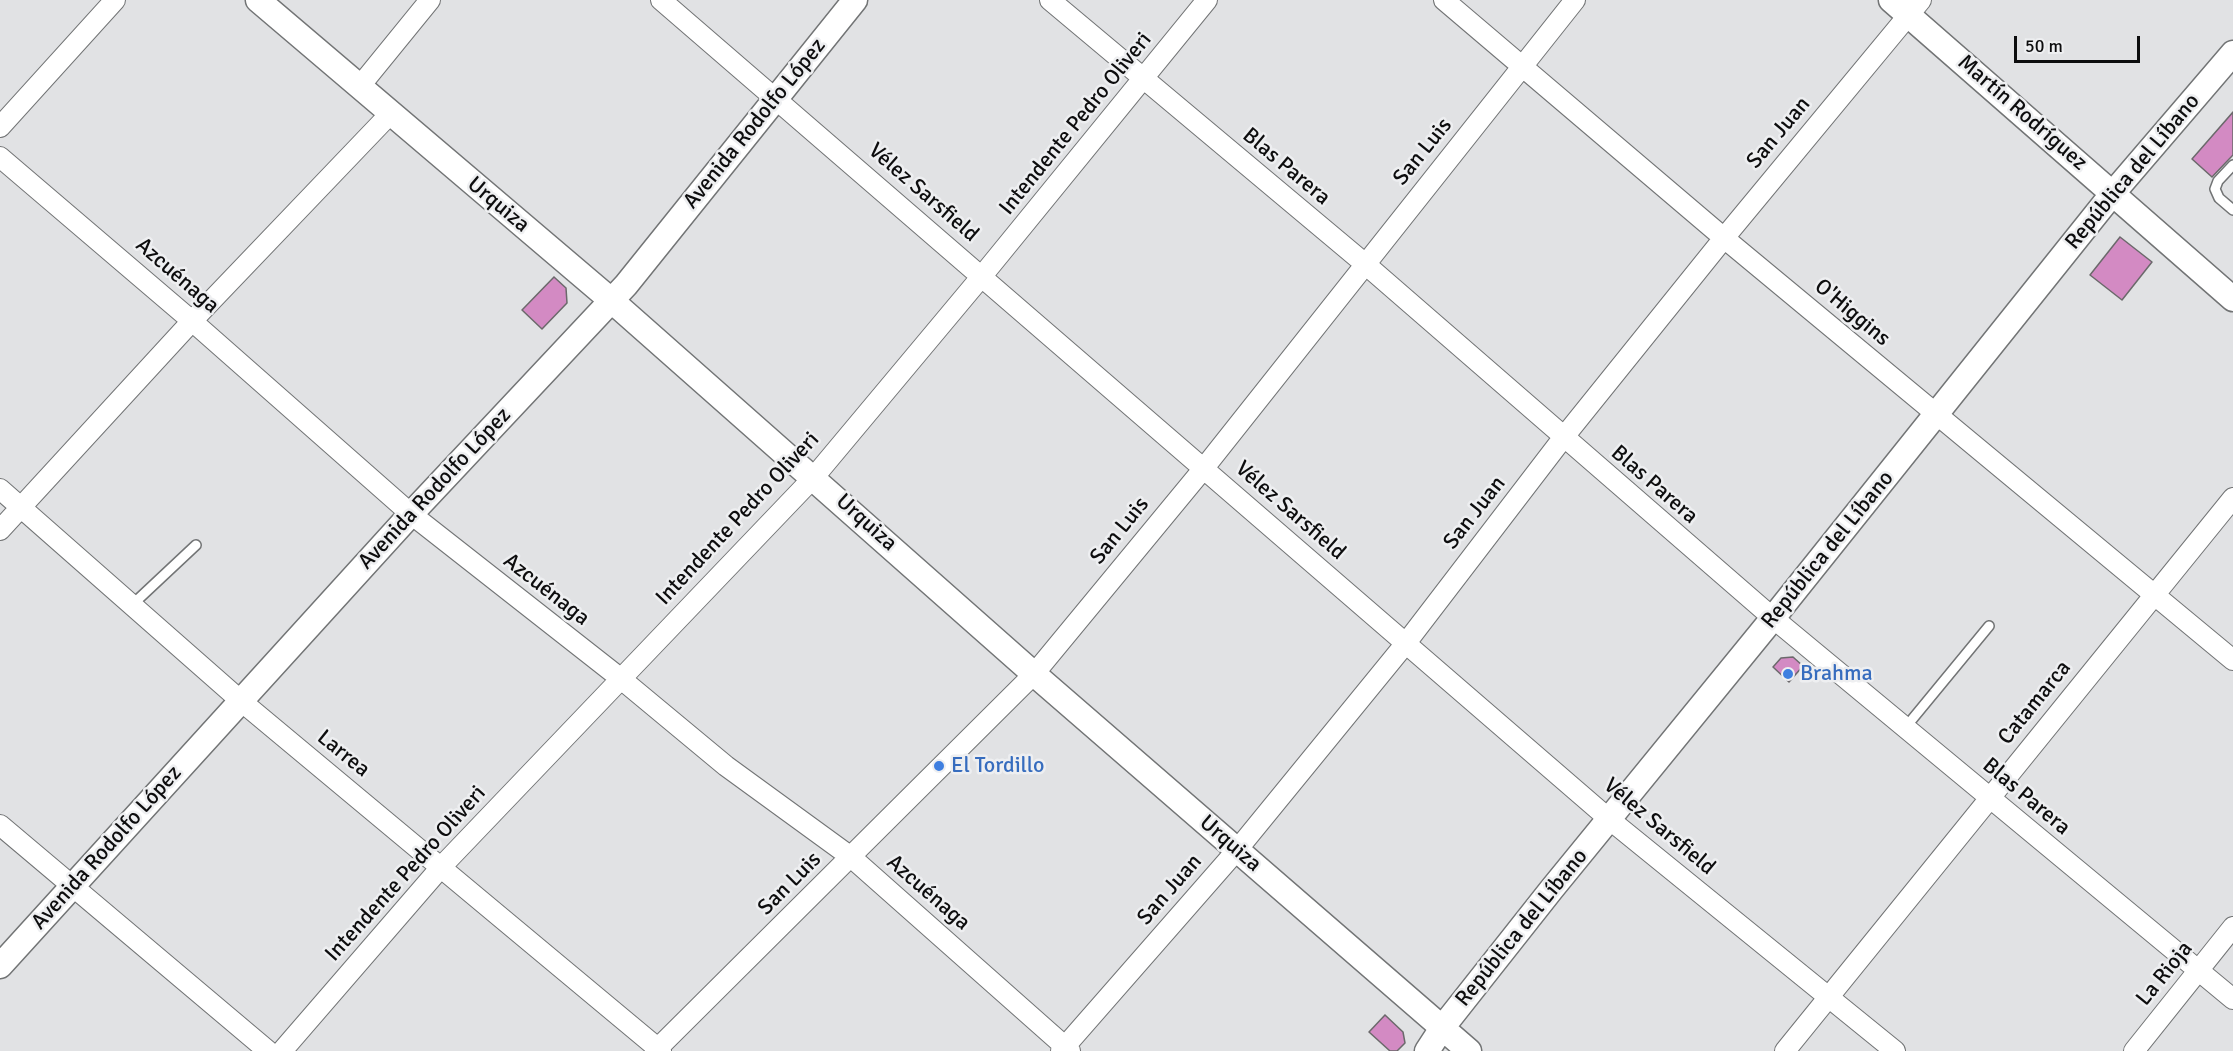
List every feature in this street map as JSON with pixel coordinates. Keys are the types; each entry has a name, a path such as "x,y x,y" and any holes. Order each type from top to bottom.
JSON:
{"street":[{"path":"0,127 115,0"},
{"name":"Urquiza","path":"258,0 612,301 814,477 1034,674 1469,1051"},
{"path":"360,86 430,0"},
{"name":"Vélez Sarsfield","path":"661,0 1609,819 1895,1051"},
{"name":"Avenida Rodolfo López","path":"0,966 411,514 612,301 855,0"},
{"name":"Blas Parera","path":"1050,0 1364,263 1773,618 2233,999"},
{"name":"Intendente Pedro Oliveri","path":"282,1051 442,866 814,477 982,276 1207,0"},
{"name":"O'Higgins","path":"1444,0 1724,238 2233,660"},
{"name":"San Luis","path":"658,1050 1034,674 1204,468 1364,263 1575,0"},
{"name":"Martín Rodríguez","path":"1907,5 2233,299"},
{"name":"San Juan","path":"1066,1050 1237,850 1406,643 1563,438 1907,5"},
{"name":"República del Líbano","path":"1427,1051 1442,1028 1609,819 2113,193 2233,53"},
{"path":"0,530 192,321 390,114"},
{"name":"Azcuénaga","path":"0,158 192,321 411,514 620,678 726,766 851,857 1066,1050"},
{"name":"Larrea","path":"0,489 241,701 442,866 658,1050"},
{"name":"Catamarca","path":"1785,1051 1988,797 2233,498"},
{"path":"0,825 268,1051"},
{"name":"La Rioja","path":"2134,1051 2233,927"}],"lane":[{"path":"2233,165 2218,181 2215,189 2219,198 2233,210"},
{"path":"132,605 196,545"},
{"path":"1905,728 1989,626"}],"building":[{"path":"2233,112 2233,155 2212,177 2192,159"},
{"path":"2120,237 2152,262 2122,300 2090,275"},
{"path":"554,277 566,288 567,303 542,329 522,310"},
{"name":"Brahma","path":"1793,657 1803,666 1789,682 1773,667 1781,658"},
{"path":"1385,1015 1403,1032 1405,1043 1397,1051 1390,1051 1369,1032"}],"place":[{"name":"Brahma","path":"1788,674"},
{"name":"El Tordillo","path":"939,766"}]}
